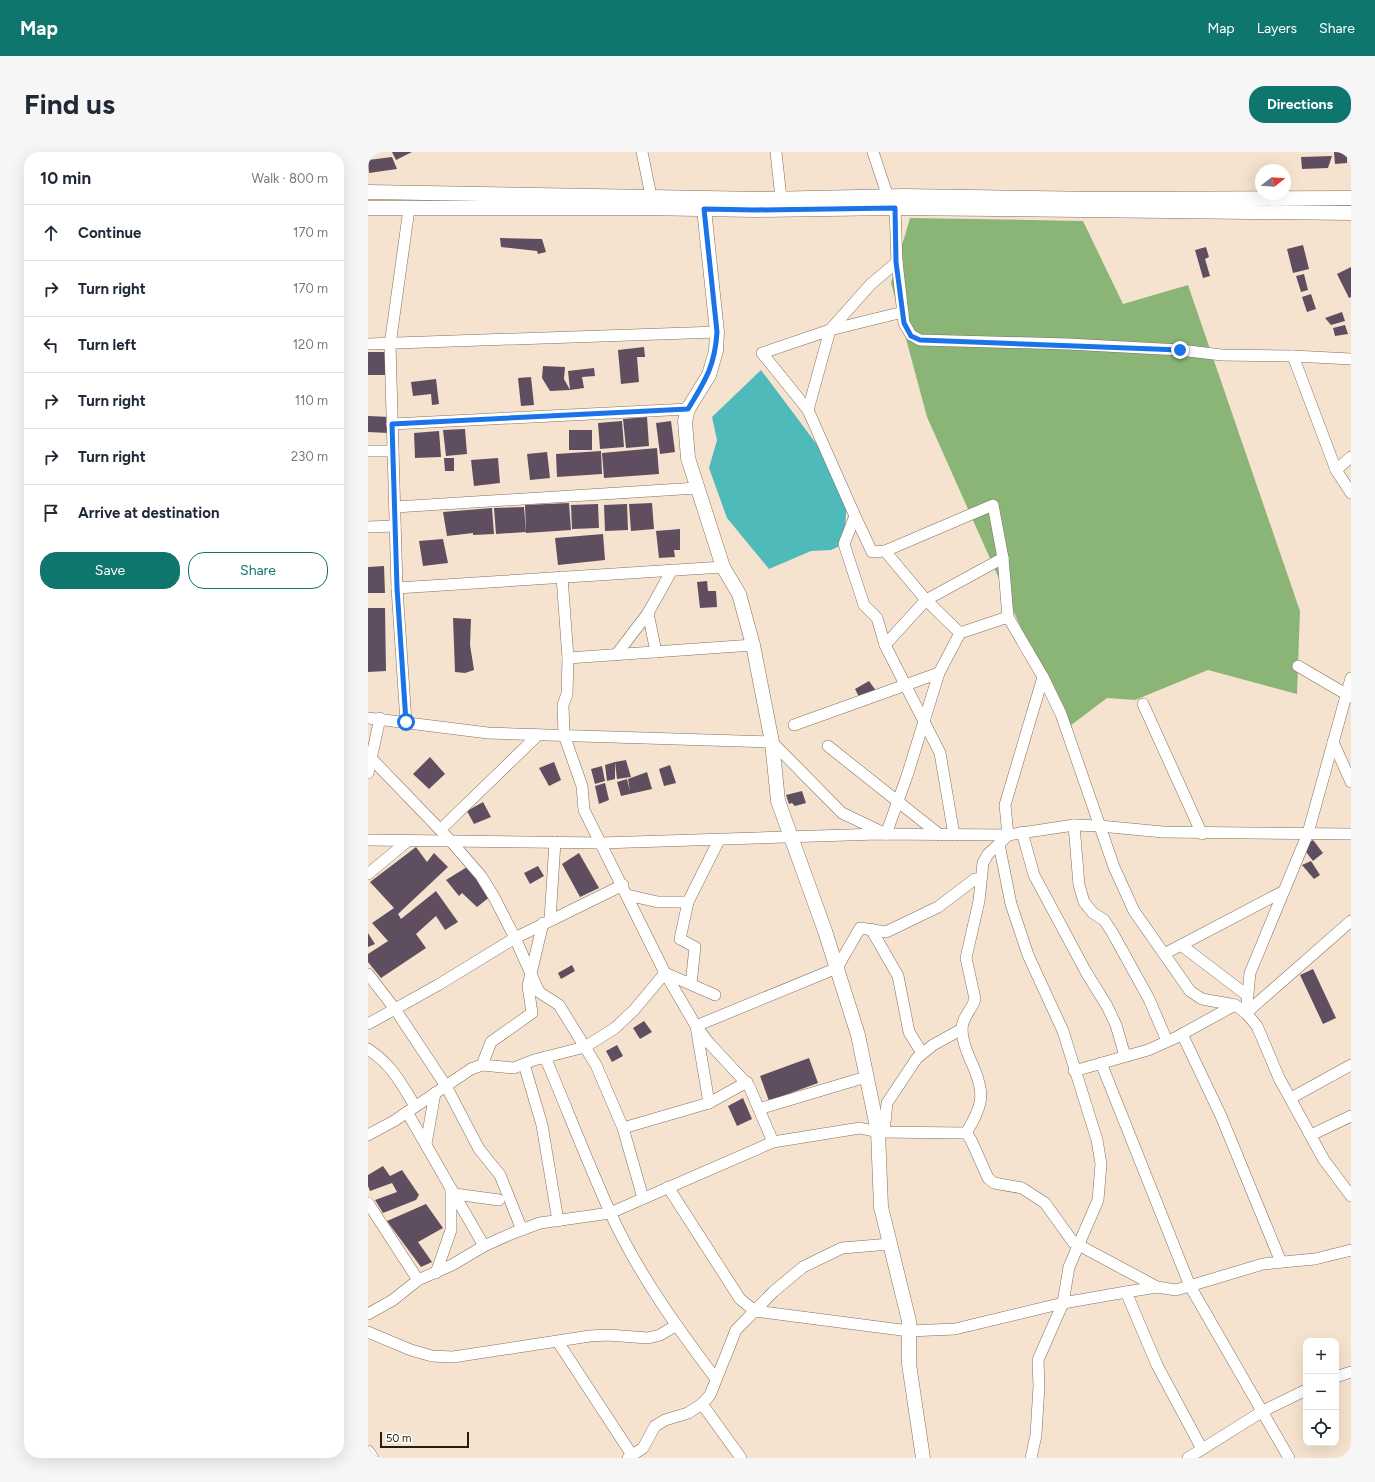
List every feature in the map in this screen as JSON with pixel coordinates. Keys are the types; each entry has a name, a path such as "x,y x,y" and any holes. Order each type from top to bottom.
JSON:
{"street":[{"path":"642,152 651,196"},
{"path":"776,152 781,198"},
{"path":"873,152 892,202 896,262 904,323 911,336 920,340 1068,344 1180,350 1222,356 1294,356 1351,359"},
{"path":"368,192 704,209 755,210 892,202 1351,198"},
{"path":"368,208 409,209 571,202 651,196 1351,213"},
{"path":"406,722 397,588 390,345 409,209"},
{"path":"704,209 717,332 716,351 709,375 688,409 685,421 688,458 723,567 739,594 753,645 772,742 778,801 837,968 858,1034 866,1077 881,1132"},
{"path":"808,410 830,330 871,284 896,262"},
{"path":"903,312 830,330 762,353 808,410 854,516 872,552 885,551 993,505 1003,558 1008,617 1043,677 1061,714 1114,867 1134,911 1195,996 1235,1005 1246,1013 1257,1026 1279,1078 1324,1160 1351,1196"},
{"path":"368,344 390,345 717,332"},
{"path":"1294,356 1336,470 1351,495"},
{"path":"392,424 688,409"},
{"path":"368,450 393,451"},
{"path":"1336,470 1351,458"},
{"path":"395,507 697,488"},
{"path":"854,516 844,544 864,605 877,618 884,645 906,685 940,754 954,835"},
{"path":"369,526 395,526"},
{"path":"885,551 926,600 960,633"},
{"path":"884,645 926,600 1003,558"},
{"path":"397,588 723,567"},
{"path":"616,655 648,613 672,570"},
{"path":"562,577 568,658 567,694 563,705 564,735 582,786 584,810 665,973 696,1026 714,1050 747,1082 773,1142"},
{"path":"648,613 656,652"},
{"path":"886,834 939,673 960,633 1008,617"},
{"path":"568,658 753,645"},
{"path":"1298,666 1349,695"},
{"path":"794,725 939,673"},
{"path":"1008,835 1005,805 1043,677"},
{"path":"1246,1013 1250,973 1308,833 1333,742 1349,695 1351,678"},
{"path":"1143,704 1201,833"},
{"path":"368,718 380,718 488,733 772,742 842,813 886,834"},
{"path":"368,773 370,756 380,718"},
{"path":"440,830 538,735"},
{"path":"1333,742 1348,769 1351,782"},
{"path":"828,746 940,835"},
{"path":"370,756 451,840 481,876 516,938 539,992 559,1005 599,1071 623,1128 643,1198"},
{"path":"1074,825 1079,885 1084,902 1093,913 1104,920 1112,932 1149,999 1167,1041"},
{"path":"368,840 601,843 886,834 1008,835 1074,825 1163,832 1351,834"},
{"path":"1022,832 1034,875 1110,1012 1116,1024 1126,1056"},
{"path":"966,1133 980,1106 982,1090 980,1079 967,1052 962,1029 964,1018 975,999 966,965 966,958 979,901 984,863 988,854 1008,835"},
{"path":"368,874 409,840"},
{"path":"690,984 695,947 680,939 688,902 719,840"},
{"path":"482,1065 491,1042 532,1013 528,986 546,921 555,842"},
{"path":"999,844 1011,904 1028,955 1063,1031 1074,1071 1097,1140 1101,1164 1098,1200 1069,1267 1063,1303 1038,1360 1039,1386 1036,1434 1031,1458"},
{"path":"696,1026 837,968 860,928 886,932 938,907 975,879"},
{"path":"368,1024 546,921 625,890 658,902 688,902"},
{"path":"1164,954 1284,891"},
{"path":"1246,1013 1351,921"},
{"path":"871,929 898,976 909,1032 922,1053"},
{"path":"1181,945 1248,996"},
{"path":"665,973 715,995"},
{"path":"368,1135 411,1109 471,1069 482,1065 514,1068 585,1047 615,1028 634,1010 665,973"},
{"path":"368,974 395,1009 446,1086 479,1149 500,1175 522,1230"},
{"path":"1074,1071 1126,1056 1167,1041 1235,1005"},
{"path":"696,1026 709,1103"},
{"path":"923,1458 909,1364 909,1321 881,1207 881,1132 887,1103 917,1058 933,1045 962,1029"},
{"path":"1182,1034 1221,1116 1281,1262"},
{"path":"368,1049 381,1058 394,1071 426,1144 484,1246"},
{"path":"545,1058 610,1213 644,1277 675,1326 716,1378"},
{"path":"1101,1063 1190,1286 1289,1458"},
{"path":"524,1064 542,1125 558,1221"},
{"path":"1291,1098 1351,1065"},
{"path":"759,1110 866,1077"},
{"path":"623,1128 709,1103 747,1082"},
{"path":"426,1144 435,1093"},
{"path":"1311,1135 1351,1116"},
{"path":"369,1311 393,1300 418,1280 436,1273 484,1246 522,1230 540,1223 610,1213 773,1142 860,1128 881,1132 966,1133"},
{"path":"966,1133 971,1140 988,1178 994,1183 1022,1188 1045,1203 1073,1242 1158,1287 1176,1290 1263,1264 1315,1259 1351,1250"},
{"path":"668,1187 740,1299 755,1311 909,1331 955,1329 1063,1303 1158,1287"},
{"path":"453,1191 499,1200"},
{"path":"436,1273 451,1230 453,1191"},
{"path":"368,1203 418,1280"},
{"path":"558,1342 630,1457 643,1448 654,1426 665,1420 688,1413 702,1404 710,1394 736,1330 803,1267 842,1248 890,1244"},
{"path":"1126,1292 1157,1365 1202,1449"},
{"path":"368,1332 405,1348 432,1356 473,1355 608,1335 648,1338 660,1335 675,1326"},
{"path":"1339,1377 1351,1372"},
{"path":"1188,1458 1263,1411 1303,1391"},
{"path":"702,1404 741,1458"},
{"path":"368,1451 373,1458"}],"green space":[{"path":"910,218 1083,221 1123,304 1188,285 1300,611 1297,694 1208,670 1135,700 1107,698 1066,729 927,417 891,283"}],"water":[{"path":"761,370 833,466 847,500 844,544 831,550 811,551 769,569 727,518 709,468 717,440 712,417"}],"building":[{"path":"392,152 412,152 396,160"},
{"path":"1334,152 1347,152 1347,163 1335,164"},
{"path":"1332,156 1328,168 1302,169 1301,157"},
{"path":"392,157 397,169 369,173 368,160"},
{"path":"500,238 542,239 546,252 538,254 537,251 501,247"},
{"path":"1303,245 1309,269 1293,273 1287,249"},
{"path":"1206,247 1209,257 1205,259 1210,276 1203,278 1195,250"},
{"path":"1351,267 1351,297 1349,298 1337,274"},
{"path":"1304,274 1308,290 1301,292 1296,276"},
{"path":"1311,294 1316,309 1307,312 1302,297"},
{"path":"1342,312 1345,321 1331,325 1325,318"},
{"path":"1345,325 1348,334 1335,336 1333,328"},
{"path":"644,347 645,357 637,357 639,382 621,384 618,350"},
{"path":"368,352 388,352 389,375 368,375"},
{"path":"543,366 565,367 564,379 570,390 550,391 542,378"},
{"path":"594,368 595,376 582,377 584,388 570,390 568,371"},
{"path":"531,377 534,405 521,406 518,378"},
{"path":"436,379 439,404 432,405 431,394 413,396 411,382"},
{"path":"368,416 390,417 389,433 368,432"},
{"path":"647,417 649,446 626,448 623,419"},
{"path":"622,421 624,447 600,449 598,423"},
{"path":"671,421 675,452 660,454 656,423"},
{"path":"465,429 467,454 446,456 443,430"},
{"path":"569,430 592,430 592,450 569,450"},
{"path":"439,431 441,457 415,458 414,433"},
{"path":"657,448 659,474 604,478 602,453"},
{"path":"601,451 602,474 557,477 556,454"},
{"path":"547,452 550,478 530,480 527,454"},
{"path":"444,458 454,458 454,471 445,471"},
{"path":"498,458 500,483 474,486 471,460"},
{"path":"569,503 571,530 526,533 525,505"},
{"path":"652,503 654,529 631,531 629,504"},
{"path":"598,504 599,528 572,529 571,505"},
{"path":"627,504 628,530 605,531 604,505"},
{"path":"524,507 526,532 496,534 494,508"},
{"path":"492,508 494,534 473,535 473,533 447,536 443,512"},
{"path":"680,529 680,550 674,550 675,557 659,558 656,531"},
{"path":"603,534 605,560 558,565 555,538"},
{"path":"443,539 448,563 423,566 419,541"},
{"path":"384,566 385,593 368,593 368,567"},
{"path":"707,581 708,591 716,591 717,607 700,608 697,582"},
{"path":"368,608 385,608 386,671 368,672"},
{"path":"453,618 471,619 470,645 474,670 465,673 455,672"},
{"path":"869,681 882,699 864,706 855,689"},
{"path":"430,757 445,774 429,789 413,774"},
{"path":"626,760 631,777 617,779 615,762"},
{"path":"554,762 561,780 549,786 539,768"},
{"path":"615,762 615,779 607,781 605,765"},
{"path":"670,765 676,783 664,786 659,769"},
{"path":"602,766 605,781 595,784 591,769"},
{"path":"647,772 652,789 621,796 617,782 627,779 630,791 628,779"},
{"path":"605,783 609,800 599,804 595,786"},
{"path":"802,791 806,803 795,806 792,803 789,804 786,795"},
{"path":"483,802 491,817 474,824 467,811"},
{"path":"1313,840 1323,853 1313,861 1303,848"},
{"path":"416,847 427,862 434,853 448,867 398,914 401,919 436,891 458,922 445,930 436,916 416,934 426,948 381,978 368,962 368,954 388,941 372,923 394,908 370,882"},
{"path":"579,853 599,888 580,897 562,864"},
{"path":"1311,861 1320,875 1314,879 1302,865"},
{"path":"538,866 544,876 530,884 524,873"},
{"path":"467,867 491,896 477,907 462,893 459,896 446,880"},
{"path":"368,933 375,944 368,947"},
{"path":"572,965 575,971 561,979 558,973"},
{"path":"1313,969 1336,1018 1323,1024 1300,975"},
{"path":"644,1021 652,1032 640,1039 633,1028"},
{"path":"617,1045 623,1056 612,1062 606,1051"},
{"path":"809,1058 818,1083 769,1101 760,1076"},
{"path":"743,1098 752,1119 737,1126 728,1106"},
{"path":"383,1166 390,1176 402,1170 419,1195 416,1200 383,1213 375,1200 397,1192 392,1183 370,1191 368,1186 368,1175"},
{"path":"426,1204 443,1228 418,1242 432,1262 421,1267 387,1221"}],"route":[{"path":"406,722 397,588 392,424 688,409 709,375 716,351 717,332 704,209 755,210 895,208 896,262 904,323 911,336 920,340 1068,344 1180,350"}]}
